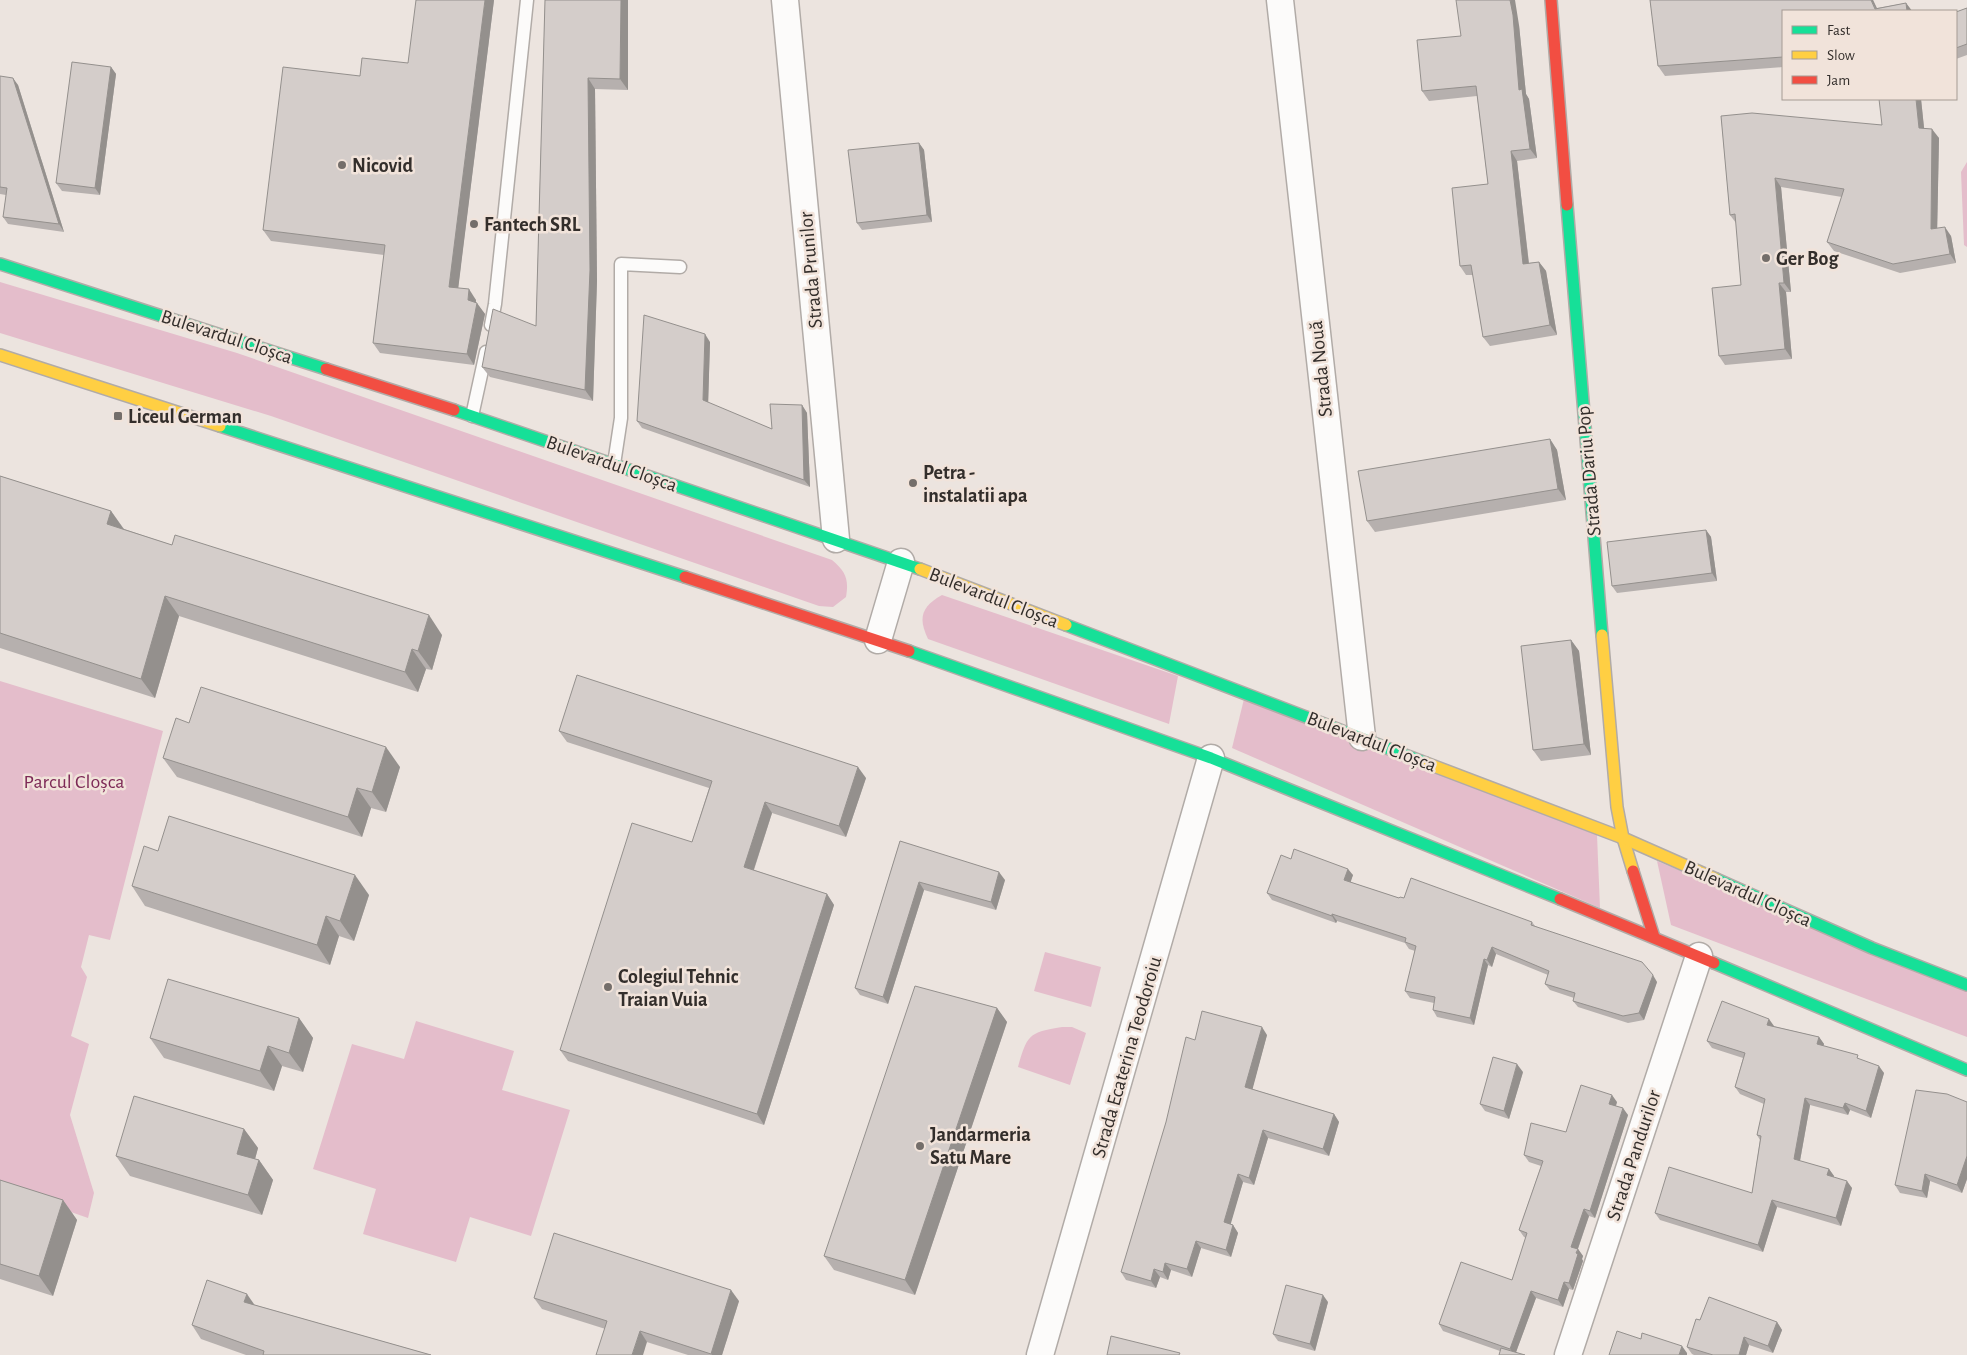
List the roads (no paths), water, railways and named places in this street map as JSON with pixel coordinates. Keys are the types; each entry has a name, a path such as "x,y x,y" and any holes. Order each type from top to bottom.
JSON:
{"main road":[{"name":"Strada Dariu Pop","path":"1551,0 1584,429 1617,807 1623,838 1654,937"},
{"name":"Bulevardul Cloșca","path":"0,264 472,416 901,562 1623,838 1872,948 1967,985"},
{"path":"0,355 878,640 1211,758 1654,937 1967,1070"}],"street":[{"name":"Strada Prunilor","path":"785,0 836,539"},
{"name":"Strada Nouă","path":"1280,0 1362,737"},
{"path":"878,640 901,562"},
{"name":"Strada Ecaterina Teodoroiu","path":"1040,1355 1211,758"},
{"name":"Strada Pandurilor","path":"1568,1355 1699,956"}],"lane":[{"path":"472,416 496,304 527,0"},
{"path":"614,464 621,418 622,264 680,266"}],"place":[{"name":"Nicovid","path":"342,165"},
{"name":"Fantech SRL","path":"474,224"},
{"name":"Ger Bog","path":"1766,258"},
{"name":"Liceul German","path":"118,416"},
{"name":"Petra - instalatii apa","path":"913,483"},
{"name":"Colegiul Tehnic Traian Vuia","path":"608,987"},
{"name":"Jandarmeria Satu Mare","path":"920,1146"}],"park label":[{"name":"Parcul Cloșca","path":"74,781"}]}
